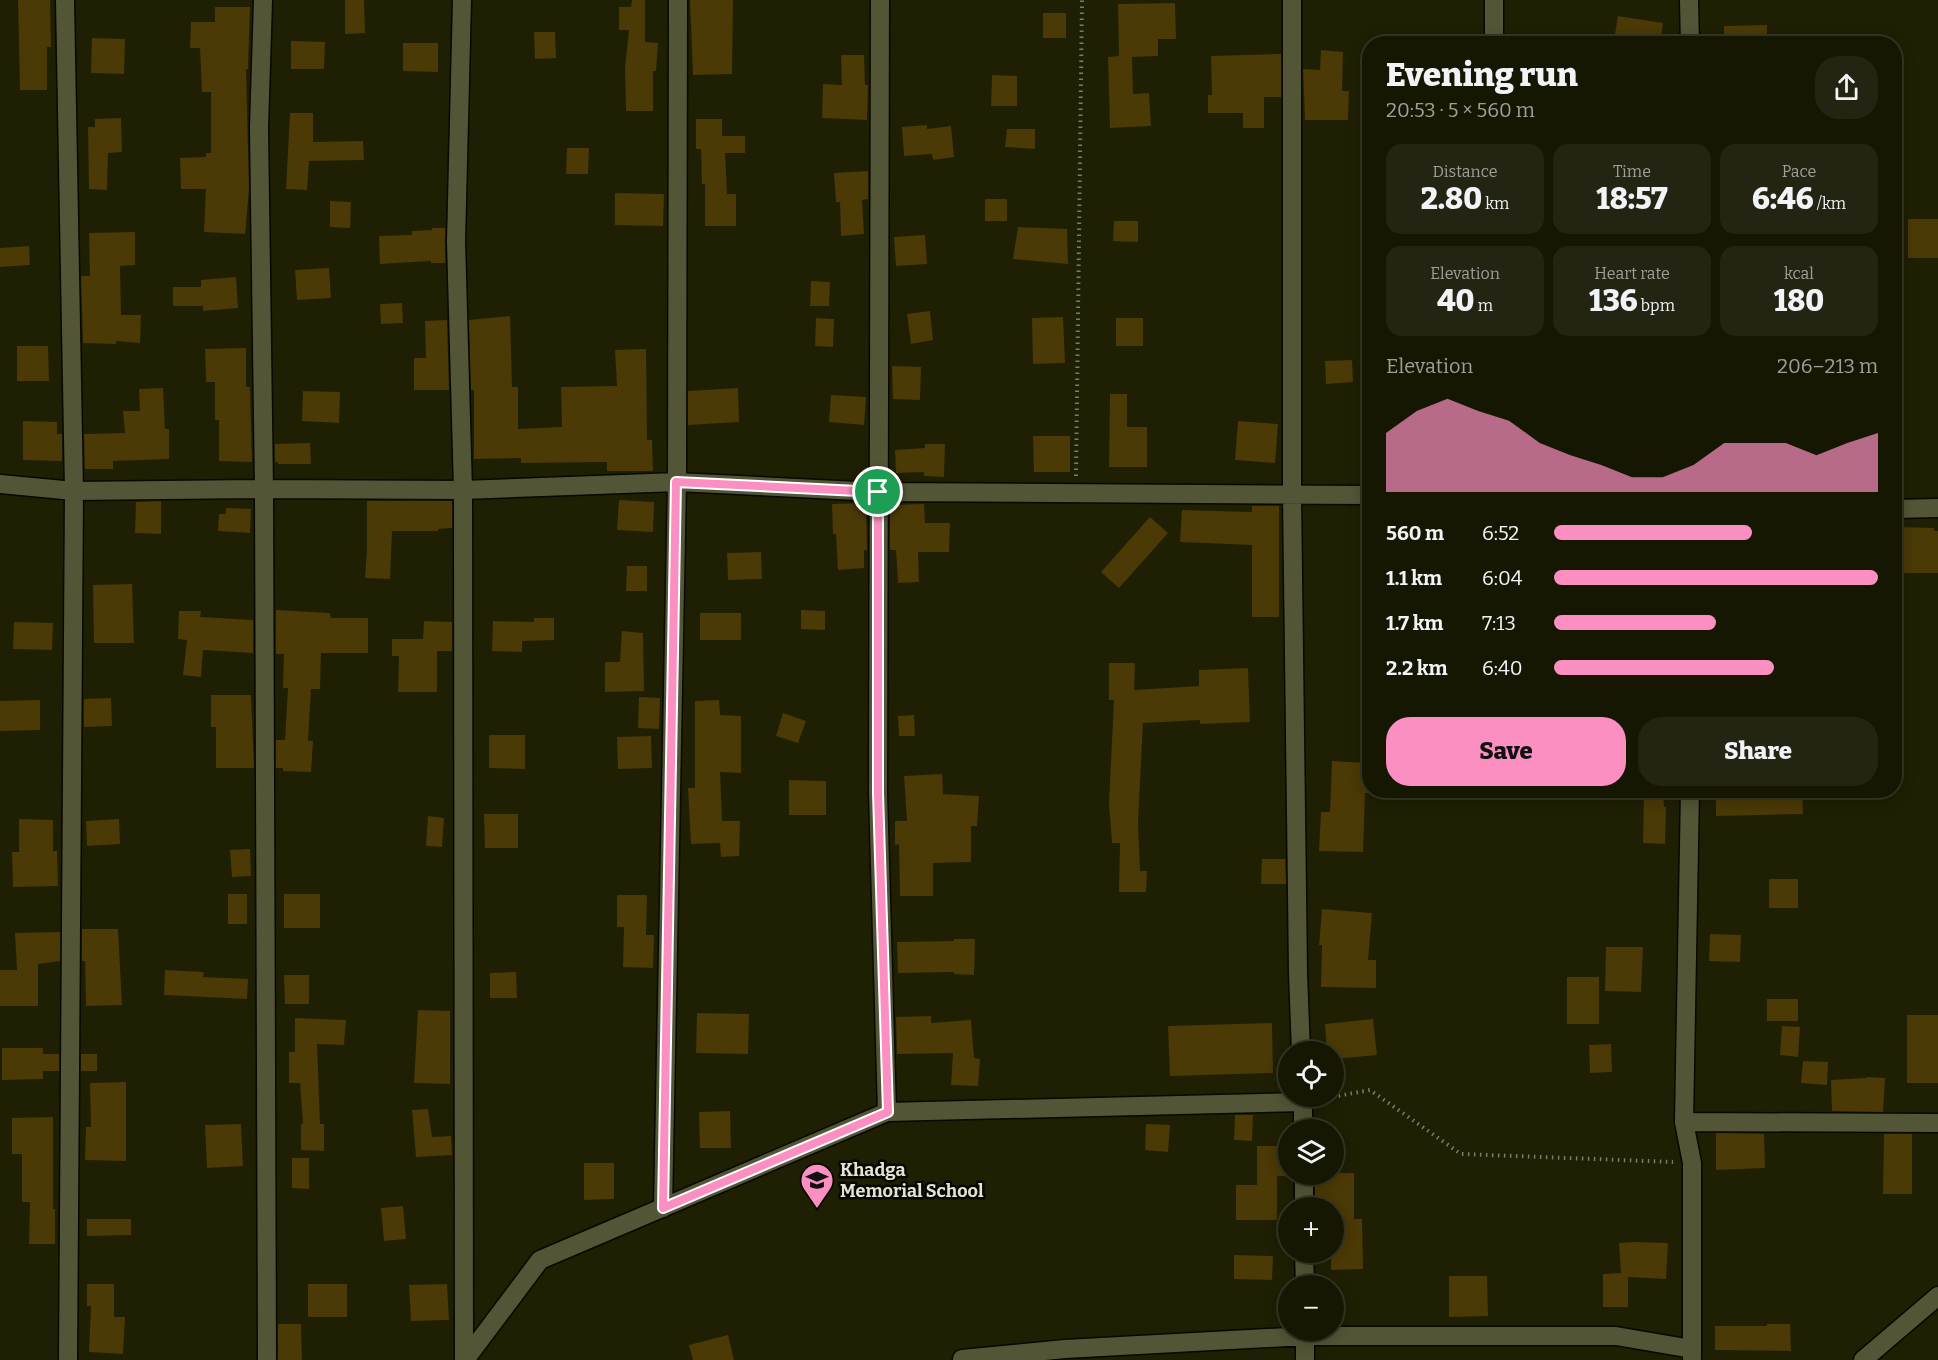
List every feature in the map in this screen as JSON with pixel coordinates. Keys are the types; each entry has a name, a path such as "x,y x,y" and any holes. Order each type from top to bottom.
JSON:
{"street":[{"path":"64,0 74,491 69,1360"},
{"path":"263,0 259,128 264,489 267,1360"},
{"path":"462,0 456,241 463,490 464,1360"},
{"path":"663,1208 676,482 678,0"},
{"path":"880,0 878,793 888,1112"},
{"path":"1292,0 1292,494 1301,1041"},
{"path":"1494,0 1494,36"},
{"path":"1689,0 1690,36"},
{"path":"0,484 74,491 463,490 676,482 878,492 1362,495"},
{"path":"1902,509 1938,508"},
{"path":"1344,1333 1616,1336 1692,1354 1692,1163 1684,1122 1690,798"},
{"path":"464,1360 540,1260 888,1112 1278,1100"},
{"path":"1684,1122 1938,1123"},
{"path":"1863,1360 1938,1296"},
{"path":"962,1359 1065,1348 1278,1335"},
{"path":"1305,1341 1305,1360"}],"path":[{"path":"1076,493 1082,0"},
{"path":"1344,1093 1370,1090 1461,1154 1692,1163"}],"building":[{"path":"18,0 50,0 51,47 47,47 47,90 20,90"},
{"path":"345,0 364,0 365,33 345,34"},
{"path":"632,0 645,0 645,42 658,43 656,71 653,71 653,111 626,111 625,68 629,30 619,30 619,7 631,7"},
{"path":"690,0 733,0 732,74 693,75"},
{"path":"1175,3 1176,39 1158,39 1158,56 1132,57 1133,94 1149,93 1151,126 1110,128 1108,57 1119,56 1118,4"},
{"path":"215,7 250,7 248,69 246,69 249,189 245,234 204,232 206,189 181,189 180,158 206,157 206,153 211,153 211,92 202,92 200,48 190,48 191,22 215,22"},
{"path":"1043,13 1066,13 1066,38 1043,38"},
{"path":"1618,16 1663,23 1661,36 1615,36"},
{"path":"1767,25 1767,36 1724,36 1724,26"},
{"path":"534,32 555,32 556,58 535,59"},
{"path":"92,38 125,39 124,74 91,73"},
{"path":"291,41 325,42 324,69 291,69"},
{"path":"403,43 438,43 438,72 403,71"},
{"path":"1321,50 1343,52 1342,91 1349,91 1348,120 1305,120 1303,69 1320,70"},
{"path":"1281,54 1281,97 1264,97 1264,128 1243,128 1243,113 1208,113 1208,95 1212,95 1211,56"},
{"path":"841,55 864,55 865,85 868,85 867,120 822,118 823,84 842,85"},
{"path":"992,75 1017,76 1017,106 991,106"},
{"path":"290,113 313,113 313,142 363,141 364,160 309,161 307,190 286,189"},
{"path":"121,118 122,152 108,153 107,190 89,189 88,127 95,127 95,119"},
{"path":"696,119 722,119 722,136 745,136 745,153 725,153 727,194 736,194 736,226 705,226 705,184 702,184 701,149 696,149"},
{"path":"927,125 927,129 951,126 954,157 933,160 932,154 904,156 902,127"},
{"path":"1007,129 1035,129 1035,149 1005,147"},
{"path":"567,148 589,148 588,174 566,174"},
{"path":"868,171 868,199 862,200 864,234 841,236 840,202 836,202 834,173"},
{"path":"615,193 664,194 663,226 615,225"},
{"path":"985,199 1007,199 1007,221 985,221"},
{"path":"330,201 351,202 350,228 330,227"},
{"path":"1908,219 1938,219 1938,258 1908,258"},
{"path":"1114,221 1138,221 1138,242 1113,241"},
{"path":"1018,227 1067,229 1068,264 1013,259"},
{"path":"432,228 445,228 445,263 431,263 431,261 380,264 379,236 412,235 412,231 432,230"},
{"path":"135,232 135,265 120,266 121,315 141,315 140,343 116,341 116,344 83,343 81,276 90,276 89,233"},
{"path":"925,235 927,264 896,266 894,237"},
{"path":"29,246 30,265 0,267 0,248"},
{"path":"329,268 331,298 297,300 295,270"},
{"path":"236,277 238,308 203,311 203,306 173,306 173,287 201,287 201,280"},
{"path":"811,281 830,282 829,306 810,306"},
{"path":"402,303 403,323 381,324 380,304"},
{"path":"930,311 933,340 911,344 907,314"},
{"path":"510,316 512,387 518,387 518,429 562,427 561,387 617,386 615,350 646,349 647,440 652,440 653,471 607,471 607,462 521,463 521,458 474,459 474,390 471,390 469,320"},
{"path":"1063,317 1065,363 1033,364 1032,318"},
{"path":"816,318 834,319 833,347 815,346"},
{"path":"1116,318 1143,318 1143,346 1116,346"},
{"path":"447,320 449,390 414,390 414,358 426,358 425,321"},
{"path":"17,346 48,346 49,381 17,381"},
{"path":"246,348 246,387 250,387 252,462 219,461 219,420 215,420 215,382 206,382 205,349"},
{"path":"1352,360 1353,382 1326,384 1325,361"},
{"path":"892,366 921,367 920,400 893,399"},
{"path":"163,388 165,429 169,429 169,459 113,461 113,469 85,469 84,434 125,433 123,411 140,411 139,389"},
{"path":"738,388 739,422 688,425 688,391"},
{"path":"303,391 340,392 339,423 302,421"},
{"path":"1110,394 1127,394 1127,427 1147,427 1147,467 1109,467"},
{"path":"831,395 866,397 864,425 829,422"},
{"path":"23,421 57,422 57,434 62,434 62,461 23,460"},
{"path":"1238,421 1278,424 1275,463 1235,460"},
{"path":"1033,436 1070,436 1070,472 1034,472"},
{"path":"310,443 311,464 278,464 275,462 275,444"},
{"path":"925,444 945,444 944,477 924,476 924,472 896,473 895,450 925,448"},
{"path":"619,500 654,502 653,532 617,530"},
{"path":"161,501 161,534 135,533 136,502"},
{"path":"367,501 452,501 452,528 438,529 438,531 392,531 390,579 365,578"},
{"path":"866,503 867,550 864,550 864,568 838,570 832,504"},
{"path":"924,504 925,523 950,523 949,552 918,552 919,582 898,583 896,550 890,550 890,505"},
{"path":"1252,506 1279,506 1279,617 1252,617 1252,545 1180,542 1182,510 1252,512"},
{"path":"226,508 251,509 250,533 218,531 219,514 226,514"},
{"path":"1150,517 1168,533 1119,588 1101,572"},
{"path":"1902,527 1934,528 1934,531 1938,531 1938,573 1902,573"},
{"path":"761,552 762,579 728,580 727,553"},
{"path":"627,566 647,566 647,591 626,591"},
{"path":"132,584 134,643 94,643 93,585"},
{"path":"276,610 330,613 331,618 368,618 368,653 321,653 320,689 311,689 308,741 313,741 311,772 283,771 283,768 276,768 276,740 285,740 288,688 283,688 284,654 276,654"},
{"path":"801,610 825,611 825,630 801,629"},
{"path":"179,611 201,611 200,617 253,620 253,653 203,650 201,677 183,675 187,640 178,639"},
{"path":"700,613 741,613 741,640 700,640"},
{"path":"534,618 554,618 554,640 522,641 522,652 492,651 493,621 534,622"},
{"path":"424,621 452,622 452,651 437,651 437,692 398,692 399,656 392,656 392,639 423,639"},
{"path":"14,622 53,623 52,650 13,649"},
{"path":"622,631 643,633 644,691 605,692 605,662 620,662"},
{"path":"1109,663 1135,663 1134,690 1199,686 1199,670 1248,668 1250,722 1200,724 1200,720 1143,723 1138,822 1140,871 1147,871 1146,892 1119,892 1120,843 1112,843 1109,803 1114,700 1109,700"},
{"path":"211,695 251,695 254,768 216,768 216,727 211,727"},
{"path":"639,697 660,698 659,729 638,728"},
{"path":"111,698 112,726 84,727 84,699"},
{"path":"40,700 40,730 0,731 0,701"},
{"path":"719,700 720,715 741,716 741,773 720,772 722,821 740,821 739,856 721,857 720,843 691,844 688,788 695,788 695,701"},
{"path":"783,713 806,721 798,743 776,736"},
{"path":"914,715 915,736 899,736 898,716"},
{"path":"489,735 525,735 525,769 489,768"},
{"path":"651,736 652,768 618,769 617,737"},
{"path":"1332,761 1362,763 1362,798 1365,798 1363,852 1319,851 1321,812 1330,812"},
{"path":"942,774 943,794 979,796 977,826 971,826 971,862 933,863 933,896 900,896 899,844 895,845 895,821 907,821 904,776"},
{"path":"789,780 826,781 826,815 789,815"},
{"path":"1644,798 1663,798 1664,807 1666,807 1665,844 1643,843"},
{"path":"1716,798 1802,798 1803,814 1716,816"},
{"path":"484,814 518,814 518,848 485,848"},
{"path":"428,816 444,818 442,847 426,846"},
{"path":"19,819 53,820 53,851 57,851 58,886 13,887 12,852 19,852"},
{"path":"119,819 120,844 87,846 86,821"},
{"path":"250,849 251,876 232,877 230,850"},
{"path":"1262,859 1285,859 1286,884 1261,884"},
{"path":"1769,879 1798,879 1798,908 1769,908"},
{"path":"228,894 247,894 247,924 228,924"},
{"path":"284,894 320,894 320,928 284,928"},
{"path":"617,895 647,895 646,935 654,935 653,968 623,967 624,927 617,927"},
{"path":"1322,909 1372,913 1368,960 1376,960 1376,988 1321,987 1322,945 1319,945"},
{"path":"82,929 118,929 122,1005 86,1006"},
{"path":"60,932 60,961 38,964 38,1006 0,1006 0,970 17,970 15,933"},
{"path":"1710,934 1741,935 1740,962 1709,961"},
{"path":"954,939 975,939 974,975 954,974 954,972 898,973 897,942 954,941"},
{"path":"1606,947 1643,947 1641,992 1605,991"},
{"path":"165,970 204,972 203,977 248,979 247,999 164,995"},
{"path":"516,972 517,998 490,998 490,973"},
{"path":"284,975 309,975 309,1004 285,1004"},
{"path":"1567,977 1599,977 1599,1024 1567,1024"},
{"path":"1767,999 1798,999 1798,1021 1767,1021"},
{"path":"418,1010 450,1011 450,1084 414,1083"},
{"path":"697,1013 749,1014 748,1054 696,1053"},
{"path":"1907,1015 1938,1015 1938,1083 1907,1083"},
{"path":"931,1016 931,1023 971,1020 974,1058 980,1059 978,1086 951,1085 953,1053 897,1054 896,1017"},
{"path":"295,1018 346,1020 344,1045 317,1044 320,1124 324,1124 324,1151 301,1150 301,1124 303,1124 300,1083 289,1083 289,1052 295,1052"},
{"path":"1373,1019 1377,1055 1344,1058 1344,1041 1326,1041 1325,1024"},
{"path":"1272,1023 1273,1073 1170,1076 1168,1026"},
{"path":"1782,1026 1800,1027 1798,1057 1780,1055"},
{"path":"1611,1044 1612,1072 1590,1073 1589,1045"},
{"path":"2,1048 43,1048 43,1054 59,1054 59,1071 43,1071 43,1079 2,1080"},
{"path":"81,1054 97,1054 97,1071 81,1071"},
{"path":"1803,1061 1828,1062 1827,1085 1801,1083"},
{"path":"1885,1078 1883,1112 1832,1111 1831,1080"},
{"path":"126,1082 126,1161 85,1160 86,1127 91,1127 90,1083"},
{"path":"428,1109 432,1137 451,1136 452,1155 416,1157 412,1110"},
{"path":"730,1111 731,1148 700,1148 699,1112"},
{"path":"1235,1115 1253,1115 1252,1141 1234,1140"},
{"path":"53,1117 55,1244 29,1244 30,1202 22,1202 22,1154 12,1154 12,1118"},
{"path":"241,1124 243,1166 207,1168 205,1125"},
{"path":"1146,1124 1170,1125 1168,1152 1145,1150"},
{"path":"1716,1133 1764,1134 1765,1168 1716,1170"},
{"path":"1884,1134 1912,1134 1912,1194 1883,1194"},
{"path":"1257,1146 1278,1146 1277,1220 1236,1220 1236,1185 1257,1185"},
{"path":"292,1158 309,1158 309,1189 292,1188"},
{"path":"584,1163 614,1163 614,1199 584,1200"},
{"path":"1344,1173 1354,1173 1354,1219 1362,1219 1363,1269 1331,1270 1331,1263 1344,1263 1344,1197 1315,1197 1315,1185 1344,1185"},
{"path":"403,1206 406,1239 384,1241 381,1208"},
{"path":"87,1219 131,1219 131,1235 87,1236"},
{"path":"1619,1243 1668,1243 1666,1279 1628,1277 1628,1307 1603,1307 1603,1274 1621,1273"},
{"path":"1234,1255 1273,1256 1272,1280 1234,1279"},
{"path":"1449,1276 1487,1276 1488,1316 1449,1317"},
{"path":"87,1284 114,1284 114,1317 125,1317 123,1354 89,1352 91,1306 87,1306"},
{"path":"308,1284 347,1284 347,1317 308,1317"},
{"path":"447,1284 449,1320 411,1321 409,1285"},
{"path":"278,1324 301,1324 302,1360 278,1360"},
{"path":"1767,1324 1790,1324 1791,1351 1715,1350 1715,1326 1767,1326"},
{"path":"728,1335 734,1360 693,1360 689,1345"}],"place":[{"name":"Khadga Memorial School","path":"817,1209"}],"route":[{"path":"676,482 878,492 878,793 888,1112 663,1208 676,482"}]}
